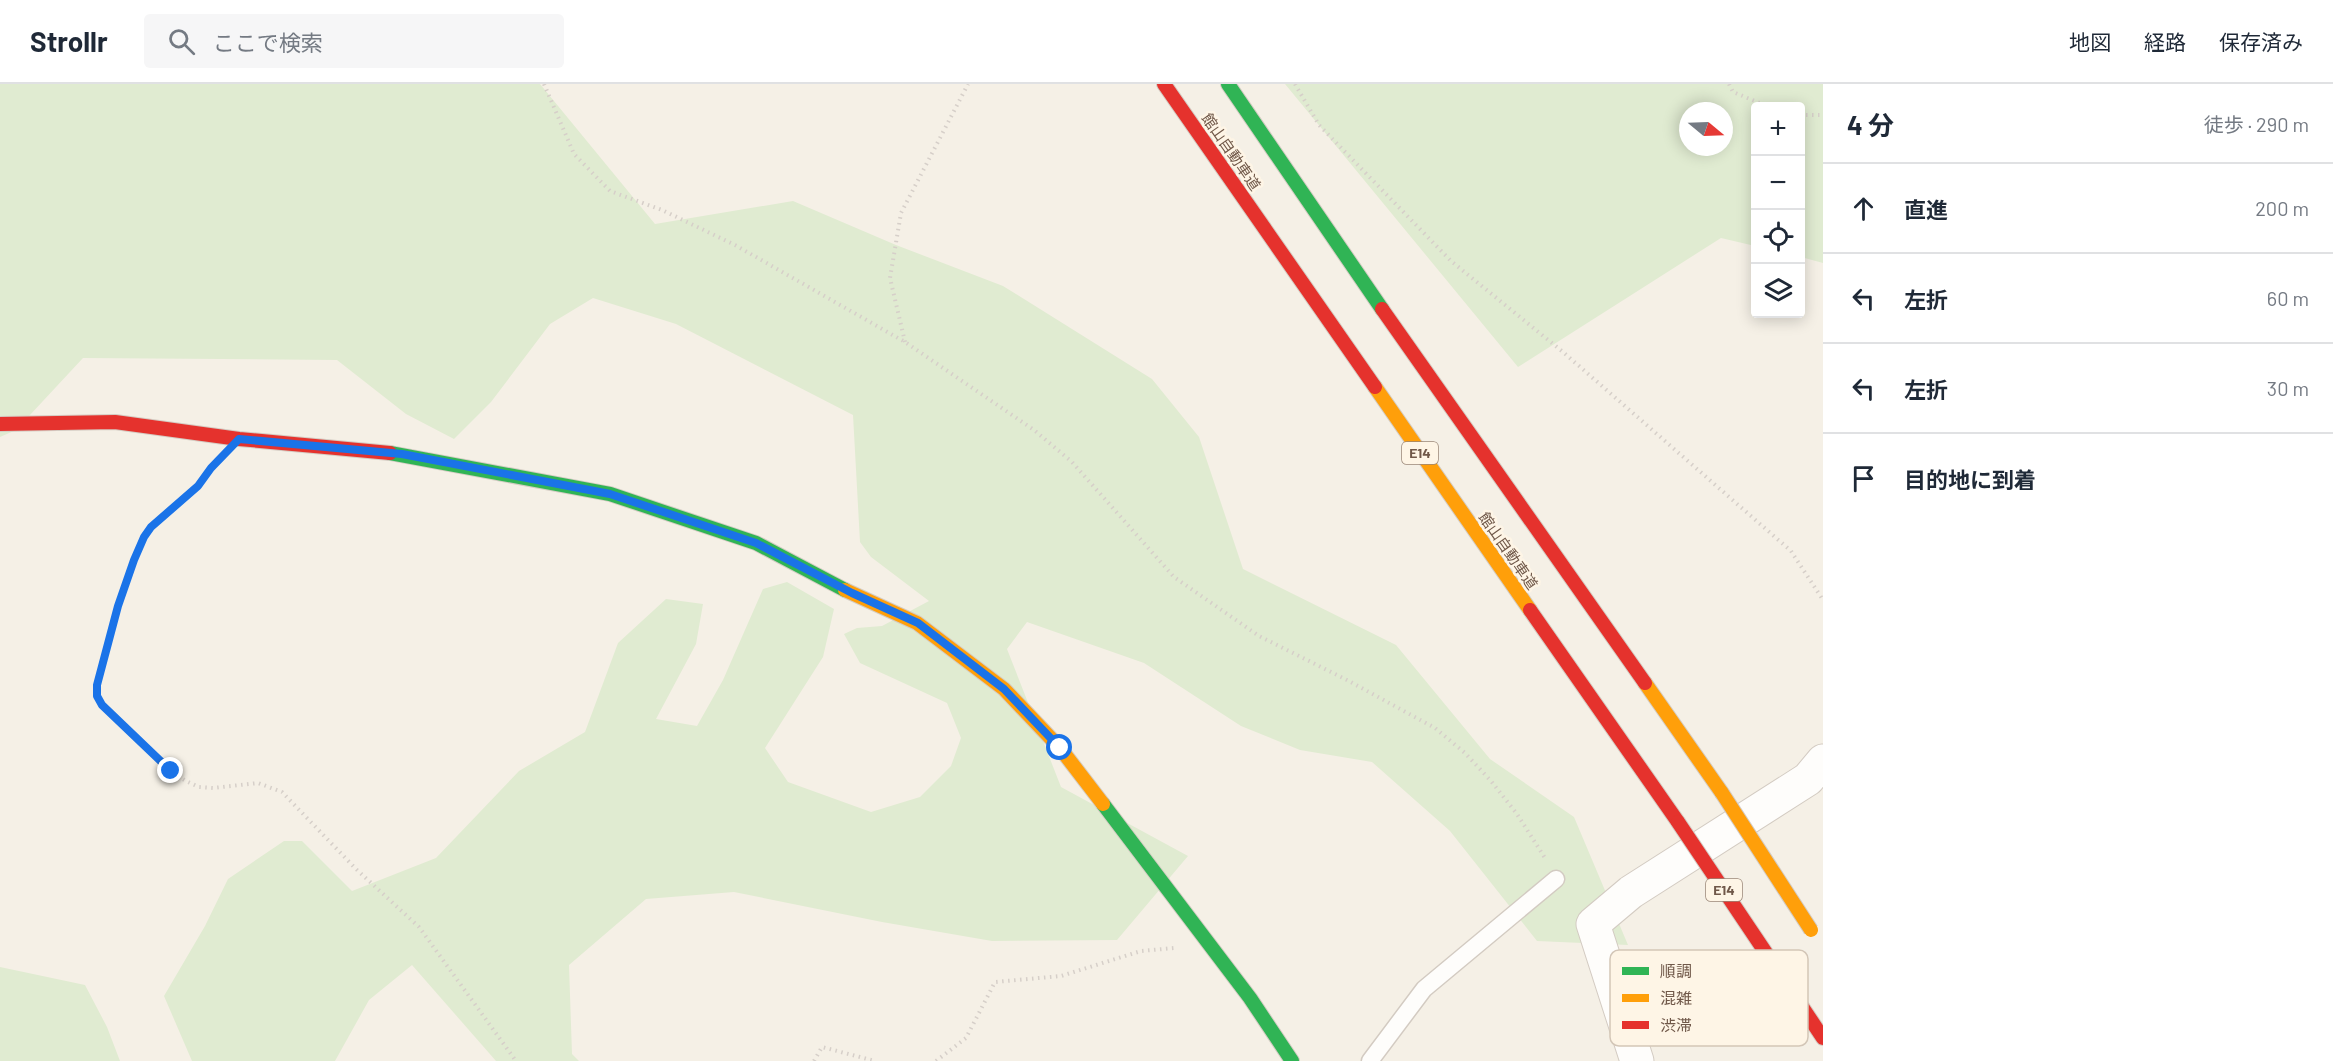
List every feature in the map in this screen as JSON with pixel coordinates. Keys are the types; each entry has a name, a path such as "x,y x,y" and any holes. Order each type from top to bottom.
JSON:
{"main road":[{"name":"館山自動車道","path":"1164,84 1765,950"},
{"path":"1228,84 1322,224 1722,793 1814,934"},
{"path":"0,424 115,422 239,439 402,454 610,494 756,543 852,593 918,623 1004,689 1060,748 1212,951 1250,998 1292,1061"},
{"name":"館山自動車道","path":"1808,1015 1823,1038"}],"street":[{"path":"1610,977 1593,924 1631,892 1818,779"},
{"path":"1632,1046 1637,1061"}],"lane":[{"path":"1370,1061 1424,989 1556,879"}],"path":[{"path":"544,84 574,154 610,191 662,210 735,245 904,342 1034,430 1064,455 1173,577 1259,636 1435,728 1491,780 1517,814 1556,879"},
{"path":"904,342 890,279 902,213 968,84"},
{"path":"1294,84 1319,125 1451,261 1563,352 1791,551 1823,600"},
{"path":"1729,84 1733,92 1757,102"},
{"path":"1805,115 1823,115"},
{"path":"239,439 211,468 198,486 151,527 144,537 118,606 97,685 97,696 102,705 171,771 186,781 206,788 258,783 282,792 356,869 419,927 510,1059 516,1061"},
{"path":"936,1061 966,1038 995,982 1061,976 1141,951 1181,947 1212,951"},
{"path":"814,1061 822,1047 875,1061"}],"green space":[{"path":"0,84 540,84 655,224 793,201 896,245 1003,286 1152,379 1199,437 1243,569 1396,645 1490,759 1574,817 1628,945 1537,941 1450,831 1372,762 1300,750 1241,726 1144,663 1027,622 1007,649 1061,787 1188,856 1117,940 992,941 882,922 734,892 646,899 569,965 572,1054 579,1061 496,1061 412,965 369,1000 335,1061 192,1061 164,996 205,926 228,879 284,841 302,841 352,891 436,858 519,771 585,732 618,643 666,599 703,604 696,644 656,719 697,726 723,680 763,589 787,582 834,609 823,657 765,748 788,782 871,812 920,797 951,766 961,738 947,703 860,663 844,634 857,628 882,626 929,601 871,557 860,542 853,415 676,324 593,298 550,324 491,402 454,439 406,414 337,360 83,358 16,430 0,437"},
{"path":"1285,84 1823,84 1823,263 1805,258 1805,102 1751,102 1751,245 1721,238 1518,367"},
{"path":"0,967 85,985 107,1027 120,1061 0,1061"}],"traffic: fast":[{"path":"1228,84 1382,309"},
{"path":"390,453 610,494 756,543 845,590"},
{"path":"1103,804 1250,998 1292,1061"}],"traffic: slow":[{"path":"1375,387 1530,610"},
{"path":"845,590 917,623 1004,689 1060,748 1103,804"},
{"path":"1645,683 1722,793"},
{"path":"1722,793 1811,930"}],"traffic: jam":[{"path":"1164,84 1375,387"},
{"path":"1382,309 1645,683"},
{"path":"0,424 115,422 239,439 390,453"},
{"path":"1530,610 1678,822"},
{"path":"1678,822 1764,950"},
{"path":"1808,1016 1823,1038"}],"route":[{"path":"171,771 102,705 97,696 97,685 118,606 144,537 151,527 198,486 211,468 239,439 402,454 610,494 756,543 852,593 918,623 1004,689 1060,748"}]}
